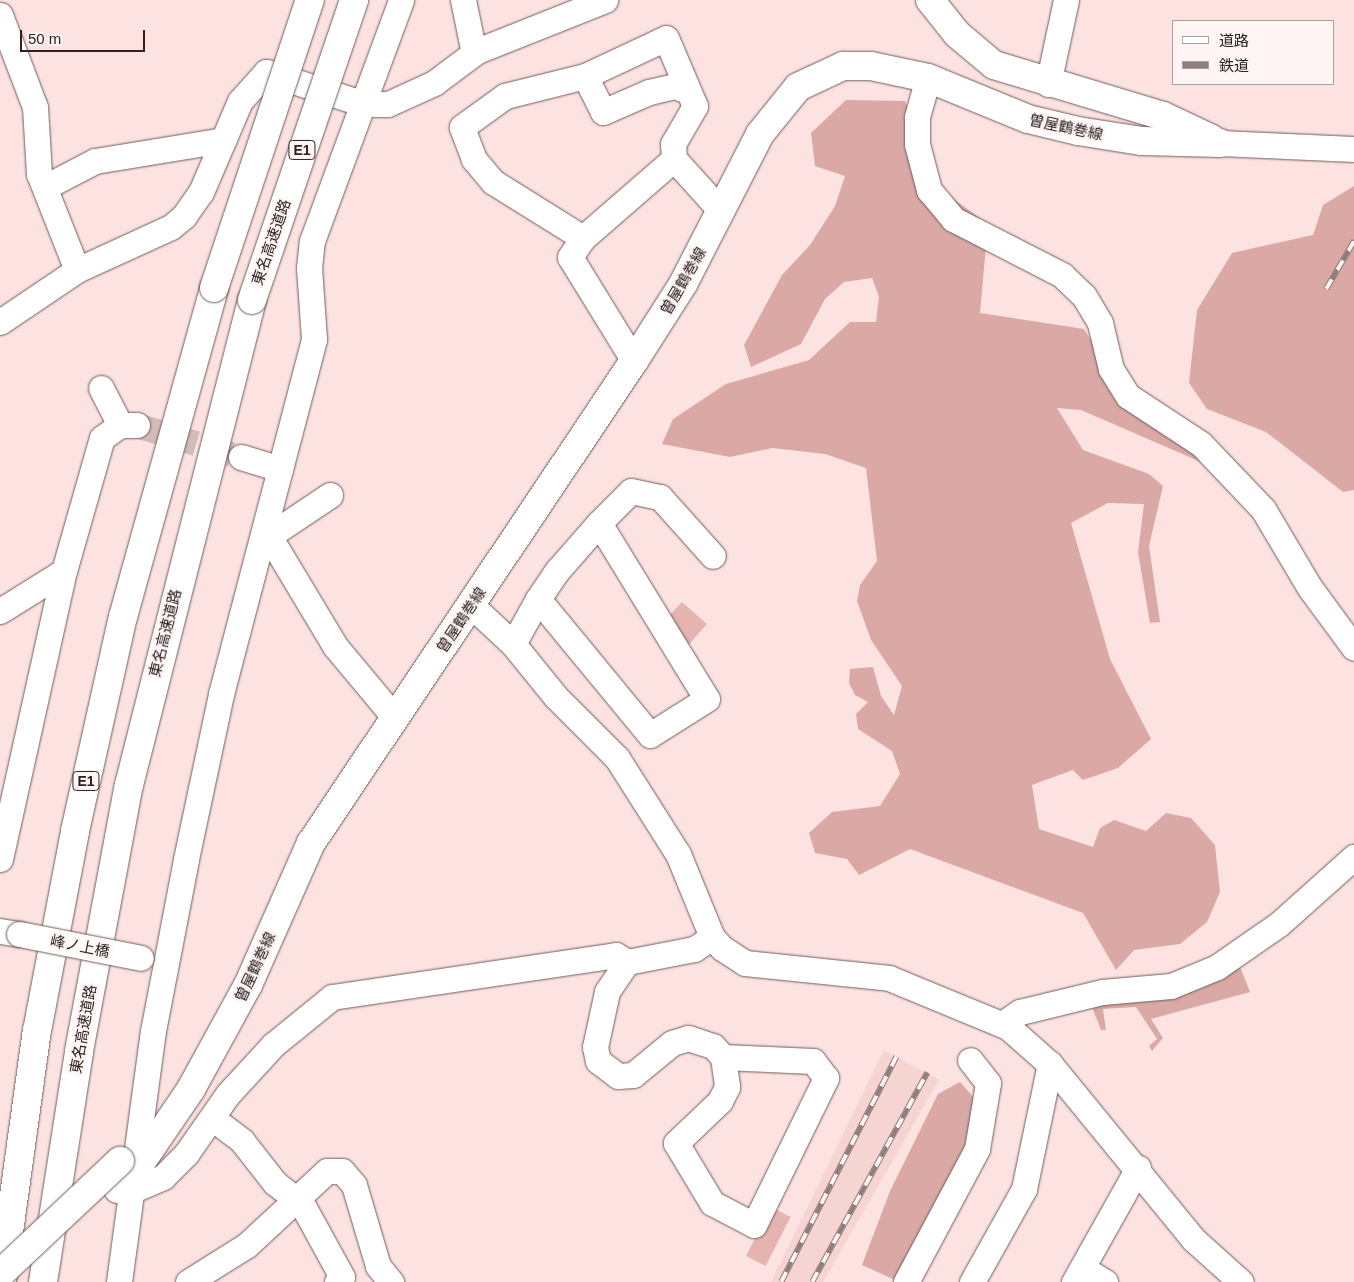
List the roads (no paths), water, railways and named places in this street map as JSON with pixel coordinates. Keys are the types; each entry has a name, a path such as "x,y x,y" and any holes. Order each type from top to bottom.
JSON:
{"main road":[{"name":"E1","path":"2,1282 37,1031 75,831 123,616 214,288 310,0"},
{"name":"東名高速道路","path":"43,1282 76,1070 129,785 252,300 354,0"},
{"path":"930,0 968,44 994,65 1048,84 1162,116 1220,143"},
{"name":"曽屋鶴巻線","path":"17,1282 128,1172 191,1089 248,985 311,843 634,361 683,284 760,134 798,87 843,66 871,66 928,78 1028,119 1078,131 1142,141 1220,143"},
{"name":"曽屋鶴巻線","path":"0,1274 128,1172"}],"street":[{"path":"119,1282 128,1172 165,962 221,694 266,532 280,469 314,339 309,268 312,241 401,0"},
{"path":"463,0 474,53"},
{"path":"0,322 77,270 171,227 184,216 201,192 240,101 266,72 364,104 406,99 474,53 605,0"},
{"path":"1048,84 1066,0"},
{"path":"0,15 35,107 39,174 77,270"},
{"path":"583,238 493,182 464,141 462,127 505,96 585,76 666,38 685,90"},
{"path":"585,76 604,112 649,92 675,86 685,90 692,97 694,114 673,144 674,159 720,211"},
{"path":"928,78 917,117 916,144 929,190 953,220 1062,275 1084,296 1100,323 1111,369 1128,396 1201,444 1263,509 1310,588 1354,648"},
{"path":"45,188 95,162 223,140"},
{"path":"1220,143 1354,149"},
{"path":"634,361 570,257 583,238 674,159"},
{"path":"0,859 64,571 102,438 128,425 101,388"},
{"path":"241,457 280,469"},
{"path":"514,644 538,599 599,523 631,491 660,497 713,556"},
{"path":"266,532 330,496"},
{"path":"538,599 650,735 707,699 599,523"},
{"path":"266,532 335,646 395,718"},
{"path":"0,611 64,571"},
{"path":"471,605 514,644 631,778 678,854 712,937 745,963 889,978 1002,1024 1050,1064 1138,1168 1193,1239 1241,1282"},
{"path":"1002,1024 1020,1012 1102,992 1171,986 1217,967 1279,924 1354,857"},
{"name":"峰ノ上橋","path":"9,932 165,962"},
{"path":"128,1172 163,1176 274,1045 332,997 616,955 627,962 694,949 712,937"},
{"path":"627,962 607,992 595,1047 605,1071 632,1075 672,1043 688,1038 713,1046 723,1057 727,1087 720,1100 676,1143 712,1203 754,1225 826,1078 813,1061 723,1057"},
{"path":"906,1282 977,1149 988,1082 970,1060"},
{"path":"972,1282 1024,1189 1050,1064"},
{"path":"212,1118 242,1141 275,1183 302,1204 342,1277 337,1282"},
{"path":"1105,1282 1078,1275 1138,1168"},
{"path":"188,1282 247,1245 293,1197 327,1171 342,1171 357,1193 378,1266 391,1282"}],"tunnel":[{"path":"137,425 241,457"}],"railway":[{"path":"1326,289 1354,241"},
{"path":"781,1282 896,1057"},
{"path":"812,1282 927,1073"}]}
